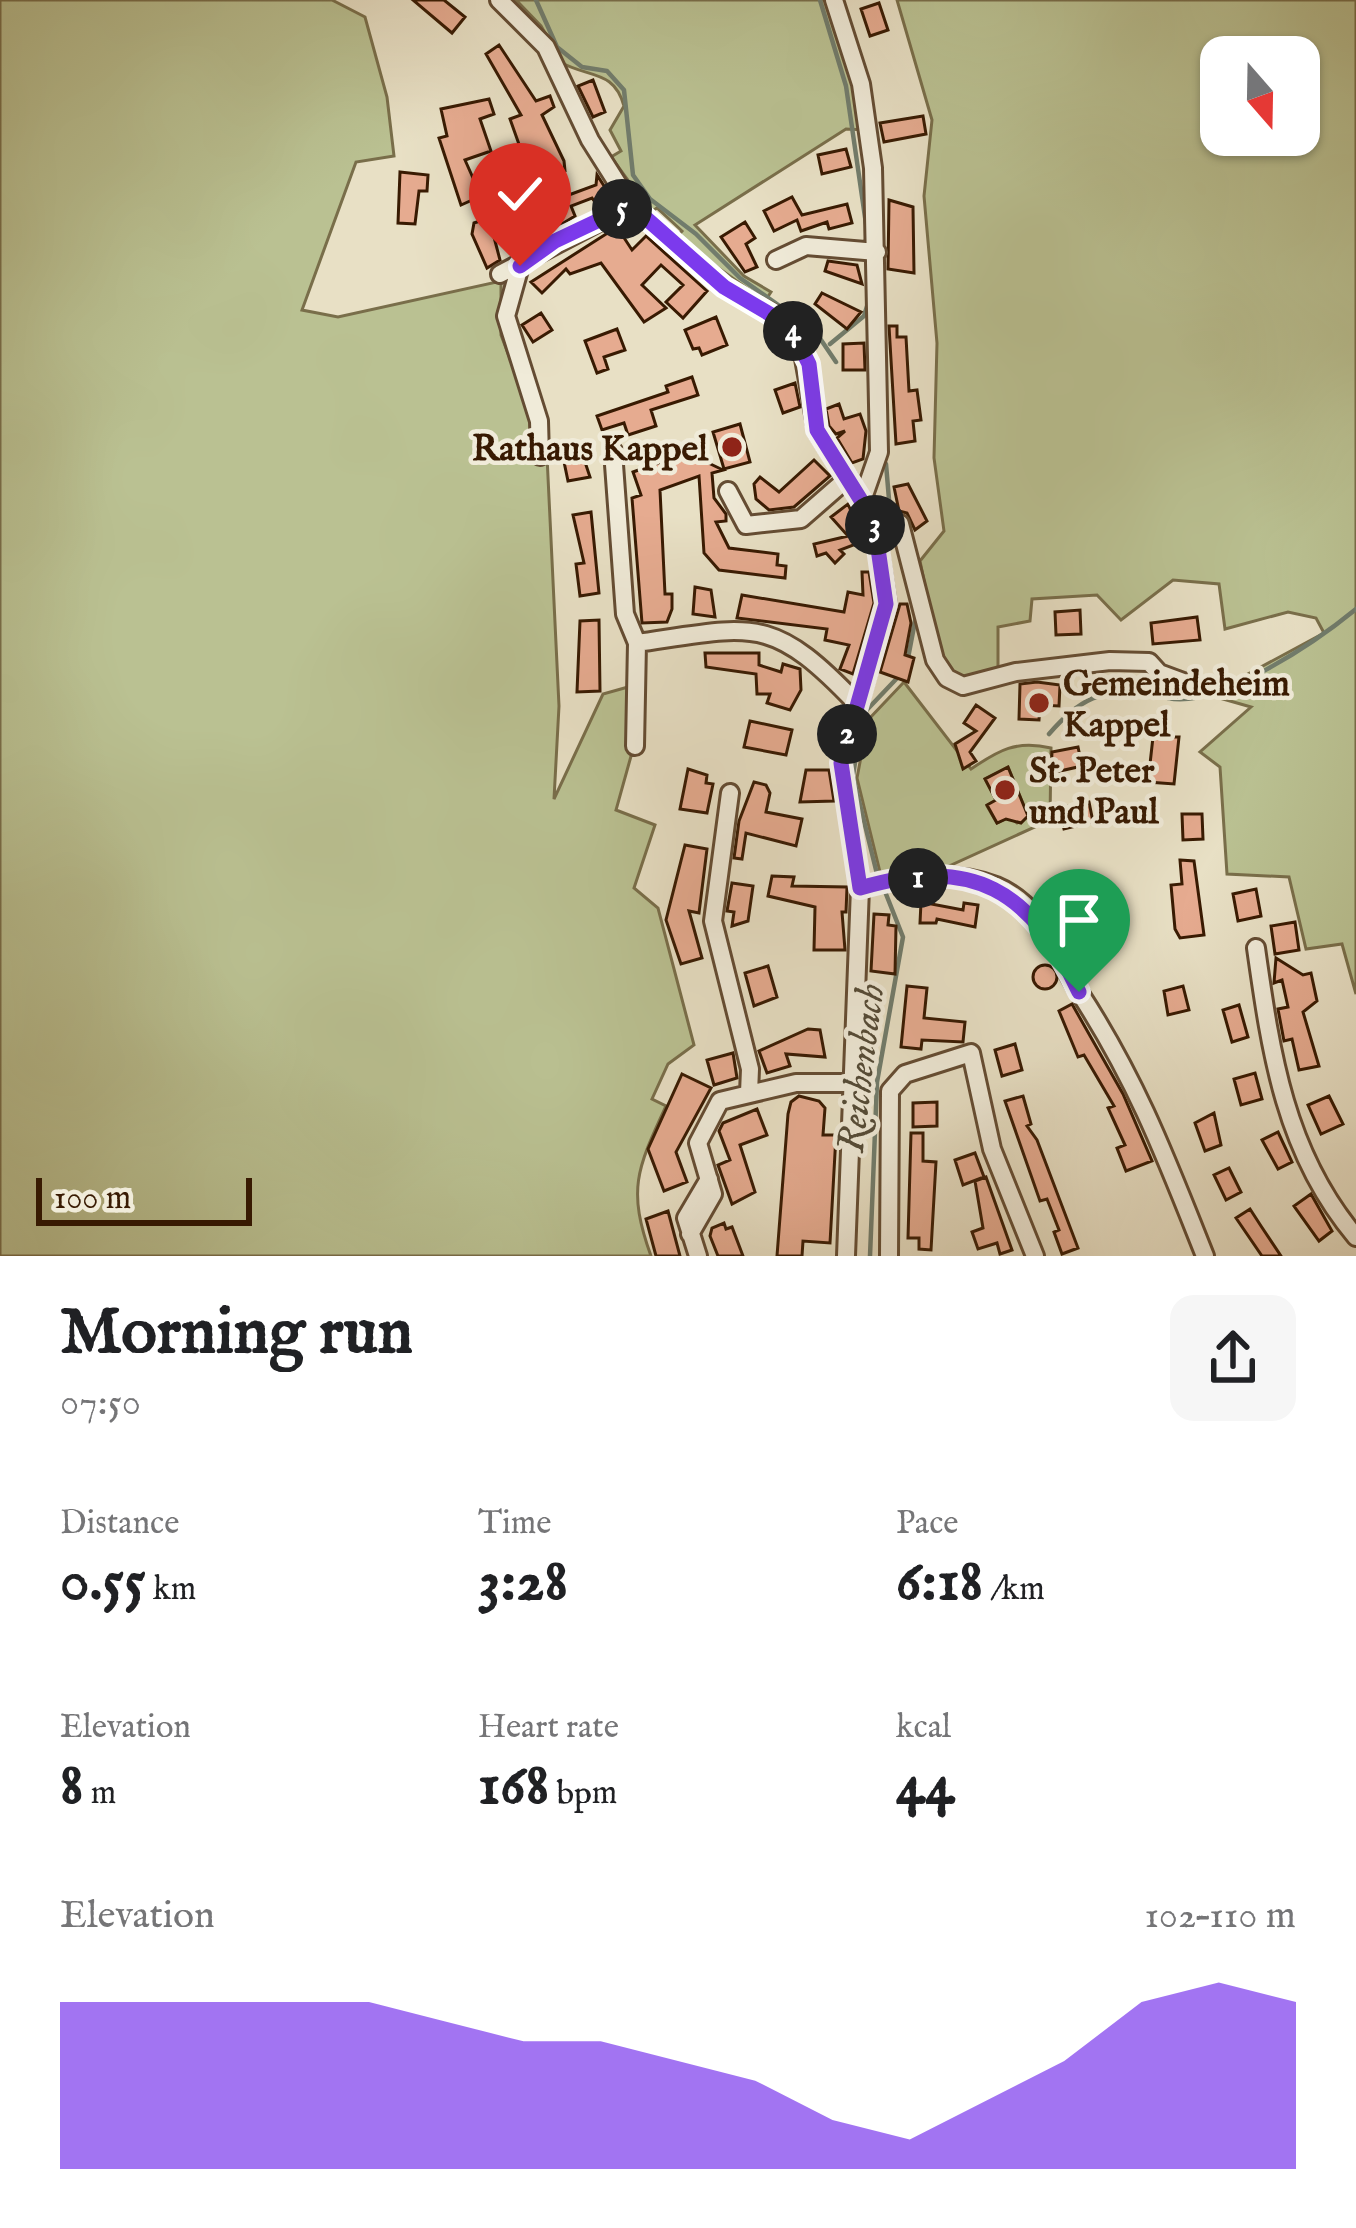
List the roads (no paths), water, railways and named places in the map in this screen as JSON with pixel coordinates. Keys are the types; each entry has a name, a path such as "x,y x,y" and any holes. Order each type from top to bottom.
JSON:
{"street":[{"path":"499,0 546,47 590,140 631,205 724,287 790,326 809,364 817,430 883,523 886,604 841,763 873,884 853,1083 846,1256"},
{"path":"834,0 869,127 877,252 879,452 863,498"},
{"path":"500,274 631,205"},
{"path":"776,260 806,246 877,252"},
{"path":"520,266 506,316 539,421 540,456"},
{"path":"613,451 625,614 637,643 635,746"},
{"path":"728,491 746,525 800,519 848,478"},
{"path":"883,523 900,524 920,585 935,660 947,678 963,686 1016,672 1110,661 1149,662 1159,673 1186,682"},
{"path":"637,643 707,633 763,632 802,649 856,703"},
{"path":"730,793 713,921 750,1069 749,1093"},
{"path":"873,884 965,879 995,886 1047,930 1135,1082 1205,1256"},
{"path":"1256,949 1274,1070 1297,1145 1334,1211 1356,1238"},
{"path":"889,1256 890,1091 905,1073 971,1053 992,1149 1035,1256"},
{"path":"698,1256 686,1218 709,1179 698,1143 720,1101 796,1083 853,1083"}],"waterway":[{"name":"Reichenbach","path":"536,0 557,47 582,67 607,71 624,90 633,175 650,199 696,234 740,278 815,331 836,362"},
{"path":"820,0 846,86 866,224"},
{"path":"830,344 864,316 869,300"},
{"name":"Reichenbach","path":"886,464 890,511"},
{"path":"1168,698 1189,699 1239,683 1293,654 1356,609"},
{"name":"Reichenbach","path":"908,658 916,616"},
{"name":"Reichenbach","path":"877,874 853,776 862,715 901,674"},
{"path":"1049,734 1093,698 1149,692"},
{"name":"Reichenbach","path":"870,1256 877,1082 903,937 884,889"}],"place":[{"name":"Rathaus Kappel","path":"732,447"},
{"name":"Gemeindeheim Kappel","path":"1039,703"},
{"name":"St. Peter und Paul","path":"1005,790"}]}
